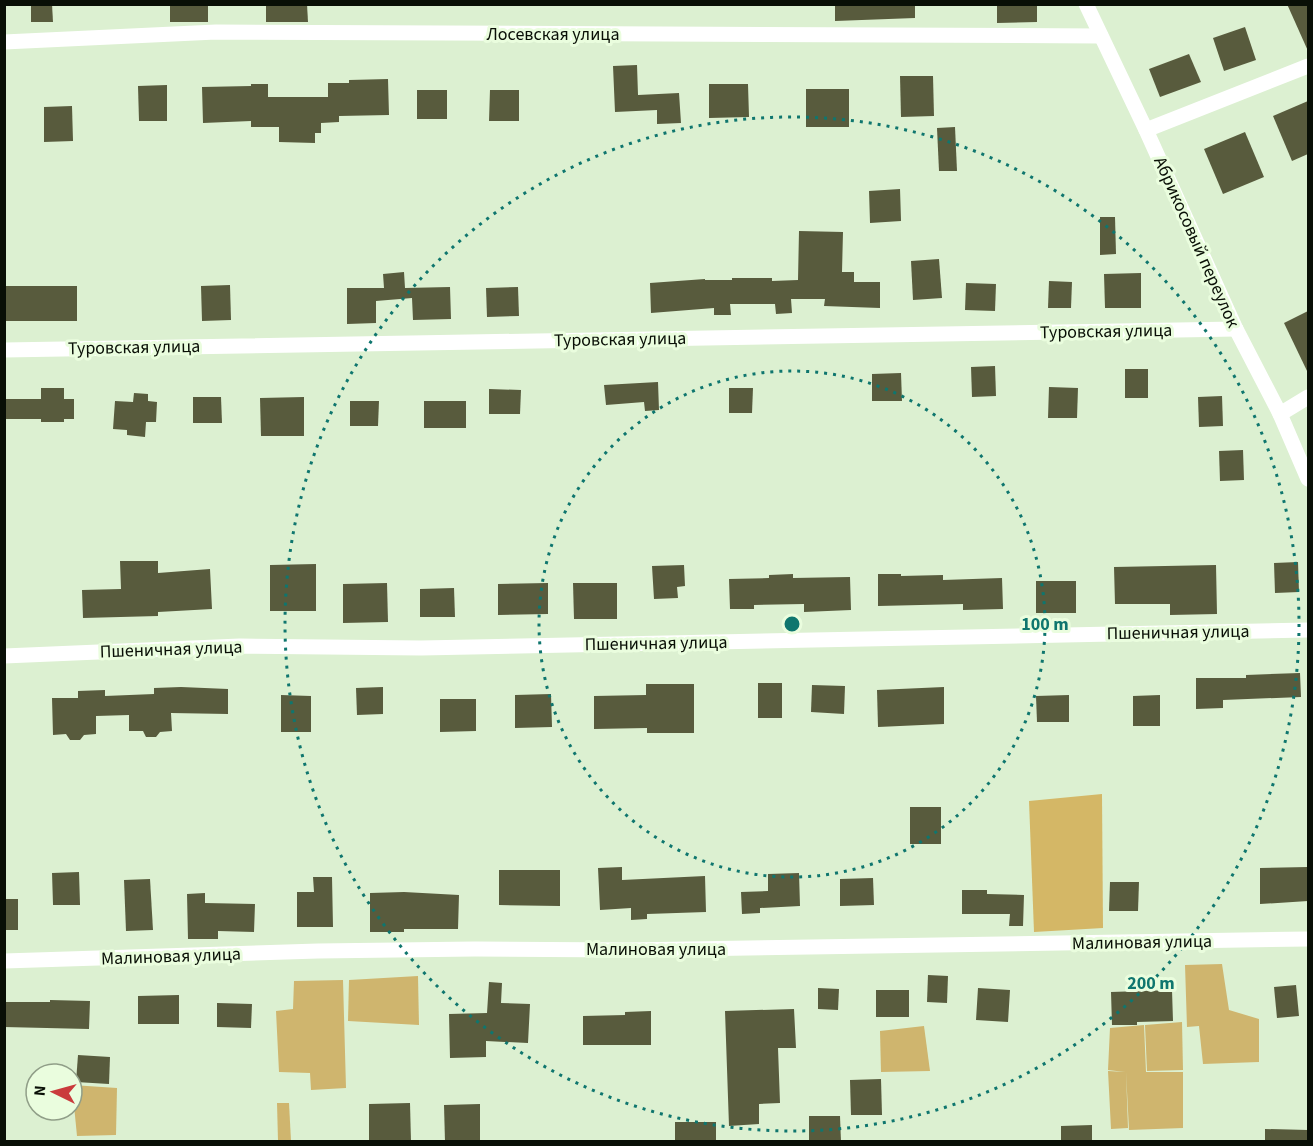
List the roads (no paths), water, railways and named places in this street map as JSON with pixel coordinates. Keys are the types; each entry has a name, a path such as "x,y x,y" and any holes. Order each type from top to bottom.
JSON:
{"street":[{"name":"Абрикосовый переулок","path":"1086,4 1236,329 1280,414 1308,479"},
{"name":"Лосевская улица","path":"4,42 216,32 1101,36"},
{"path":"1146,130 1308,66"},
{"name":"Туровская улица","path":"4,350 1236,329"},
{"path":"1280,414 1308,397"},
{"name":"Пшеничная улица","path":"4,656 240,646 433,648 1308,630"},
{"name":"Малиновая улица","path":"4,961 318,951 628,950 1308,939"}]}
